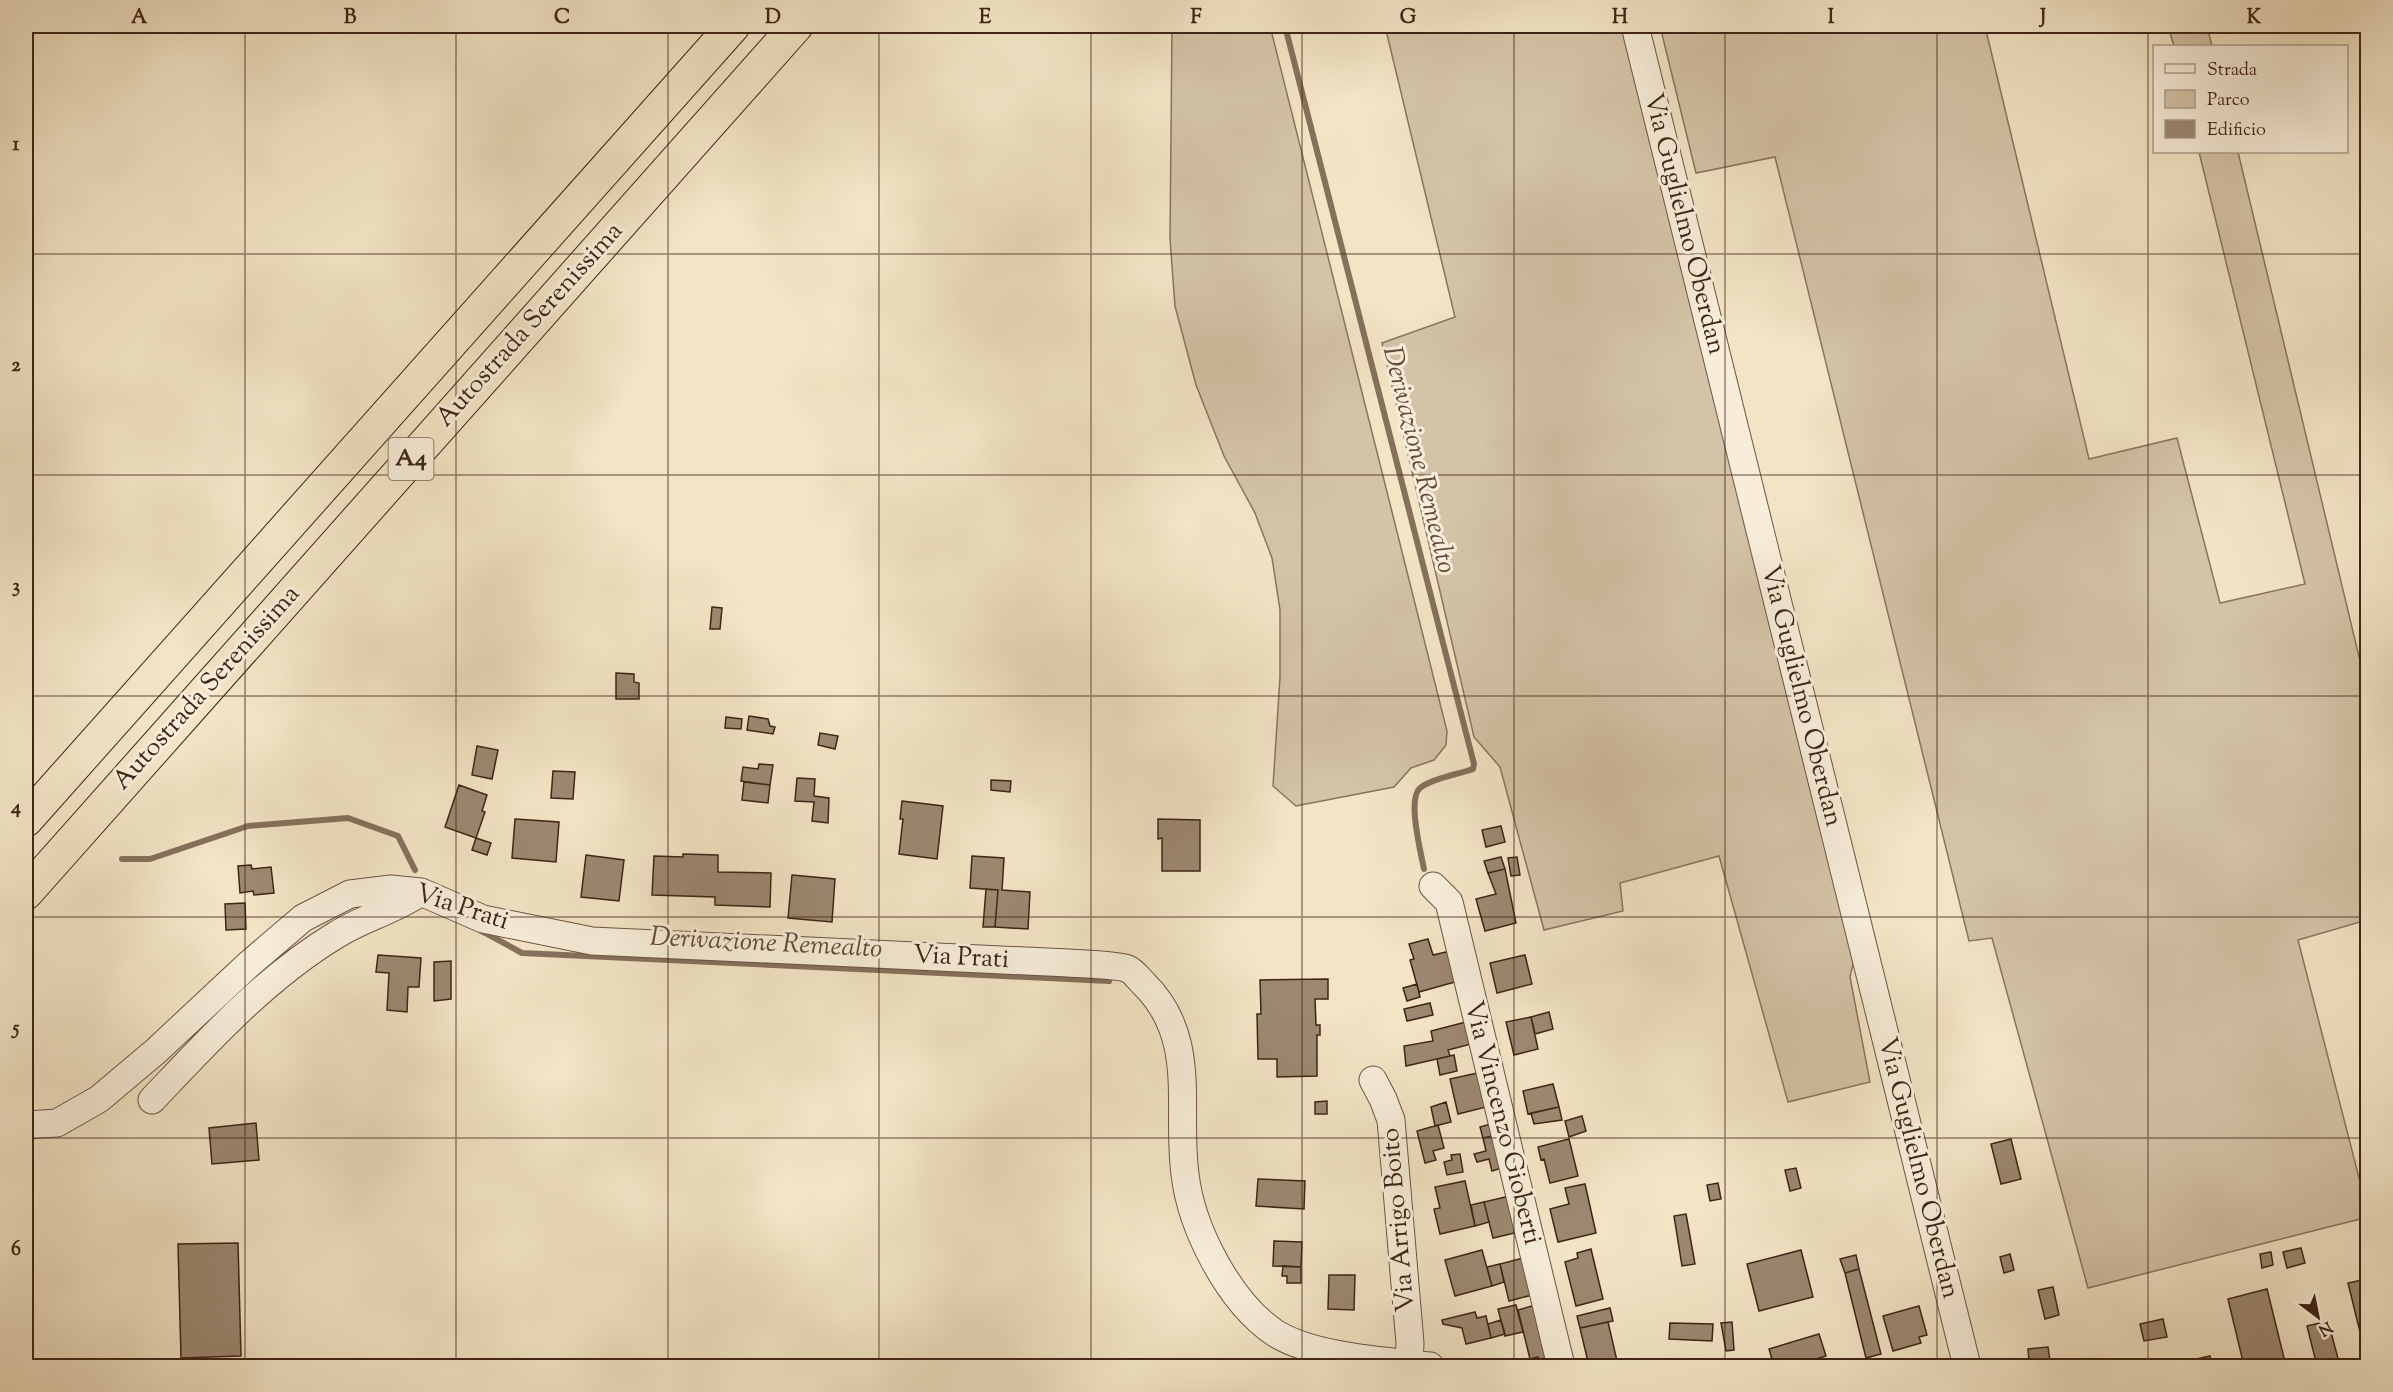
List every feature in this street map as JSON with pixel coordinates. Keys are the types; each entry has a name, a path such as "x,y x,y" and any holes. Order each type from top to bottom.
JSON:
{"highway":[{"name":"Autostrada Serenissima","path":"26,820 733,26"},
{"name":"Autostrada Serenissima","path":"26,893 796,26"}],"street":[{"name":"Via Guglielmo Oberdan","path":"1635,26 1967,1366"},
{"name":"Via Vincenzo Gioberti","path":"1433,886 1449,902 1561,1366"},
{"name":"Via Prati","path":"26,1125 57,1123 99,1100 303,918 350,894 391,889 422,892 483,920 592,941 1069,963 1128,969 1155,995 1176,1035 1184,1072 1184,1173 1192,1214 1208,1250 1228,1283 1252,1313 1275,1332 1300,1345 1347,1355 1420,1365"},
{"path":"152,1100 278,975 338,934 401,906 422,892"},
{"name":"Via Arrigo Boito","path":"1373,1080 1391,1120 1410,1343 1420,1365"}],"green space":[{"path":"1172,26 1270,26 1447,731 1446,745 1434,760 1411,768 1394,787 1296,806 1273,786 1280,677 1280,610 1272,558 1255,513 1224,456 1196,385 1175,306 1170,239"},
{"path":"1385,26 1627,26 1856,951 1850,977 1870,1082 1788,1102 1719,856 1620,883 1623,911 1544,930 1500,767 1474,737 1382,343 1455,317"},
{"path":"1660,26 1985,26 2089,459 2177,438 2220,603 2305,584 2199,153 2238,153 2367,690 2367,920 2298,940 2367,1209 2360,1219 2088,1288 1992,938 1969,941 1775,157 1696,173"},
{"path":"2168,26 2207,26 2212,45 2174,45"}],"building":[{"path":"712,607 722,608 720,629 710,629"},
{"path":"616,673 634,674 634,682 639,683 639,699 616,699"},
{"path":"749,716 768,719 770,726 775,727 773,734 747,730"},
{"path":"726,717 742,719 741,729 725,728"},
{"path":"820,733 838,736 835,749 818,745"},
{"path":"477,746 498,750 492,779 472,775"},
{"path":"759,764 773,765 770,785 741,781 743,767 758,769"},
{"path":"553,771 575,772 573,799 551,798"},
{"path":"797,778 815,779 814,796 829,798 828,823 812,821 814,802 795,801"},
{"path":"991,780 1011,781 1010,792 991,790"},
{"path":"744,782 770,785 768,803 742,800"},
{"path":"459,785 487,795 482,811 485,812 476,838 445,827"},
{"path":"902,801 943,806 937,859 899,854 903,819 900,819"},
{"path":"515,819 559,822 556,862 512,858"},
{"path":"1158,819 1200,820 1200,871 1162,871 1162,838 1158,839"},
{"path":"1501,826 1505,842 1486,847 1482,830"},
{"path":"476,838 491,843 487,855 472,850"},
{"path":"683,854 718,855 718,872 771,873 770,907 715,905 715,897 652,895 654,856 683,857"},
{"path":"586,855 624,860 619,901 581,897"},
{"path":"972,856 1004,858 1002,890 1030,892 1028,929 995,927 998,890 970,888"},
{"path":"1501,857 1505,869 1488,873 1484,861"},
{"path":"1517,857 1520,875 1511,876 1508,858"},
{"path":"251,865 252,869 271,867 274,893 254,895 253,891 240,893 238,866"},
{"path":"1505,869 1516,923 1485,931 1476,899 1496,894 1488,873"},
{"path":"792,875 835,879 832,922 788,918"},
{"path":"986,889 998,890 995,927 983,927"},
{"path":"245,903 246,929 226,930 225,904"},
{"path":"1428,939 1433,955 1455,950 1462,980 1419,992 1410,960 1414,959 1409,944"},
{"path":"378,955 421,958 419,987 408,987 407,1012 387,1010 389,973 376,972"},
{"path":"1525,955 1532,984 1497,993 1490,963"},
{"path":"451,961 451,999 434,1001 434,962"},
{"path":"1328,979 1328,999 1315,999 1316,1025 1320,1025 1320,1035 1317,1035 1317,1076 1277,1077 1277,1059 1258,1059 1257,1014 1261,1014 1260,980"},
{"path":"1417,984 1420,997 1407,1001 1403,988"},
{"path":"1430,1003 1433,1015 1407,1021 1404,1009"},
{"path":"1549,1012 1553,1029 1535,1034 1531,1017"},
{"path":"1531,1017 1538,1049 1514,1055 1506,1022"},
{"path":"1470,1021 1475,1043 1448,1050 1450,1056 1406,1066 1404,1046 1433,1041 1431,1031"},
{"path":"1454,1055 1457,1071 1440,1075 1437,1059"},
{"path":"1482,1072 1486,1107 1458,1114 1450,1079"},
{"path":"1553,1084 1559,1107 1528,1114 1523,1091"},
{"path":"1327,1101 1327,1114 1315,1114 1315,1102"},
{"path":"1446,1102 1451,1122 1435,1126 1431,1107"},
{"path":"1559,1107 1562,1120 1534,1124 1531,1113"},
{"path":"1582,1116 1586,1131 1569,1137 1565,1121"},
{"path":"256,1123 259,1160 212,1164 209,1128"},
{"path":"1494,1123 1497,1135 1483,1138 1480,1127"},
{"path":"1438,1125 1444,1148 1433,1151 1436,1160 1425,1163 1417,1131"},
{"path":"1497,1135 1505,1167 1492,1171 1489,1159 1477,1162 1474,1154 1486,1151 1483,1138"},
{"path":"1569,1139 1578,1176 1550,1183 1544,1159 1541,1160 1538,1147"},
{"path":"2011,1139 2021,1179 2001,1184 1991,1144"},
{"path":"1460,1154 1463,1172 1447,1175 1444,1162 1452,1160 1451,1155"},
{"path":"1796,1168 1801,1188 1790,1191 1785,1170"},
{"path":"1258,1179 1305,1181 1304,1209 1256,1206"},
{"path":"1465,1181 1475,1226 1440,1234 1434,1209 1440,1208 1435,1187"},
{"path":"1718,1183 1721,1199 1710,1201 1707,1185"},
{"path":"1585,1184 1596,1233 1558,1242 1550,1209 1569,1204 1565,1188"},
{"path":"1514,1195 1519,1232 1493,1238 1484,1202"},
{"path":"1484,1202 1489,1222 1475,1226 1471,1205"},
{"path":"1686,1214 1695,1264 1682,1266 1674,1216"},
{"path":"1274,1241 1302,1242 1301,1267 1273,1266"},
{"path":"238,1243 241,1356 181,1358 178,1244"},
{"path":"2301,1248 2305,1263 2287,1268 2283,1252"},
{"path":"1591,1249 1603,1299 1576,1306 1565,1262 1578,1258 1577,1253"},
{"path":"1482,1250 1492,1286 1455,1296 1445,1260"},
{"path":"1801,1250 1813,1297 1759,1311 1747,1264"},
{"path":"2271,1252 2273,1265 2262,1268 2260,1254"},
{"path":"2010,1254 2014,1270 2004,1273 2000,1257"},
{"path":"1856,1255 1859,1269 1845,1273 1840,1259"},
{"path":"1527,1257 1536,1294 1509,1301 1500,1264"},
{"path":"1500,1264 1504,1282 1492,1286 1487,1267"},
{"path":"1283,1266 1301,1267 1301,1283 1287,1283 1287,1276 1282,1276"},
{"path":"1859,1269 1881,1354 1866,1358 1845,1273"},
{"path":"1329,1275 1355,1275 1354,1310 1328,1309"},
{"path":"2367,1279 2368,1334 2361,1336 2348,1283"},
{"path":"2053,1287 2059,1315 2045,1319 2038,1290"},
{"path":"2267,1289 2286,1366 2244,1366 2228,1299"},
{"path":"1539,1304 1552,1356 1538,1360 1538,1357 1530,1359 1518,1310"},
{"path":"1516,1305 1523,1332 1505,1336 1498,1309"},
{"path":"1919,1306 1927,1335 1919,1337 1921,1343 1893,1351 1883,1316"},
{"path":"1610,1308 1613,1321 1580,1328 1577,1316"},
{"path":"1475,1312 1477,1318 1486,1316 1491,1338 1466,1344 1462,1328 1443,1324 1442,1320"},
{"path":"2163,1319 2167,1337 2144,1341 2140,1324"},
{"path":"1501,1320 1505,1334 1491,1338 1488,1324"},
{"path":"2328,1321 2340,1366 2317,1366 2307,1326"},
{"path":"1608,1322 1618,1365 1606,1366 1605,1362 1589,1366 1580,1328"},
{"path":"1732,1322 1734,1350 1726,1351 1721,1323"},
{"path":"1670,1323 1713,1324 1712,1341 1669,1339"},
{"path":"1819,1334 1826,1356 1794,1366 1774,1366 1769,1349"},
{"path":"2048,1347 2050,1361 2057,1360 2058,1366 2000,1366 2029,1362 2028,1349"},
{"path":"2210,1356 2212,1366 2165,1366 2165,1363 2179,1360 2179,1363"}],"waterway":[{"name":"Derivazione Remealto","path":"1285,26 1474,764 1473,769 1438,779 1420,788 1416,794 1416,827 1424,869"},
{"name":"Derivazione Remealto","path":"122,859 150,859 248,826 348,818 398,836 415,870"},
{"name":"Derivazione Remealto","path":"478,929 522,953 1109,981"}]}
